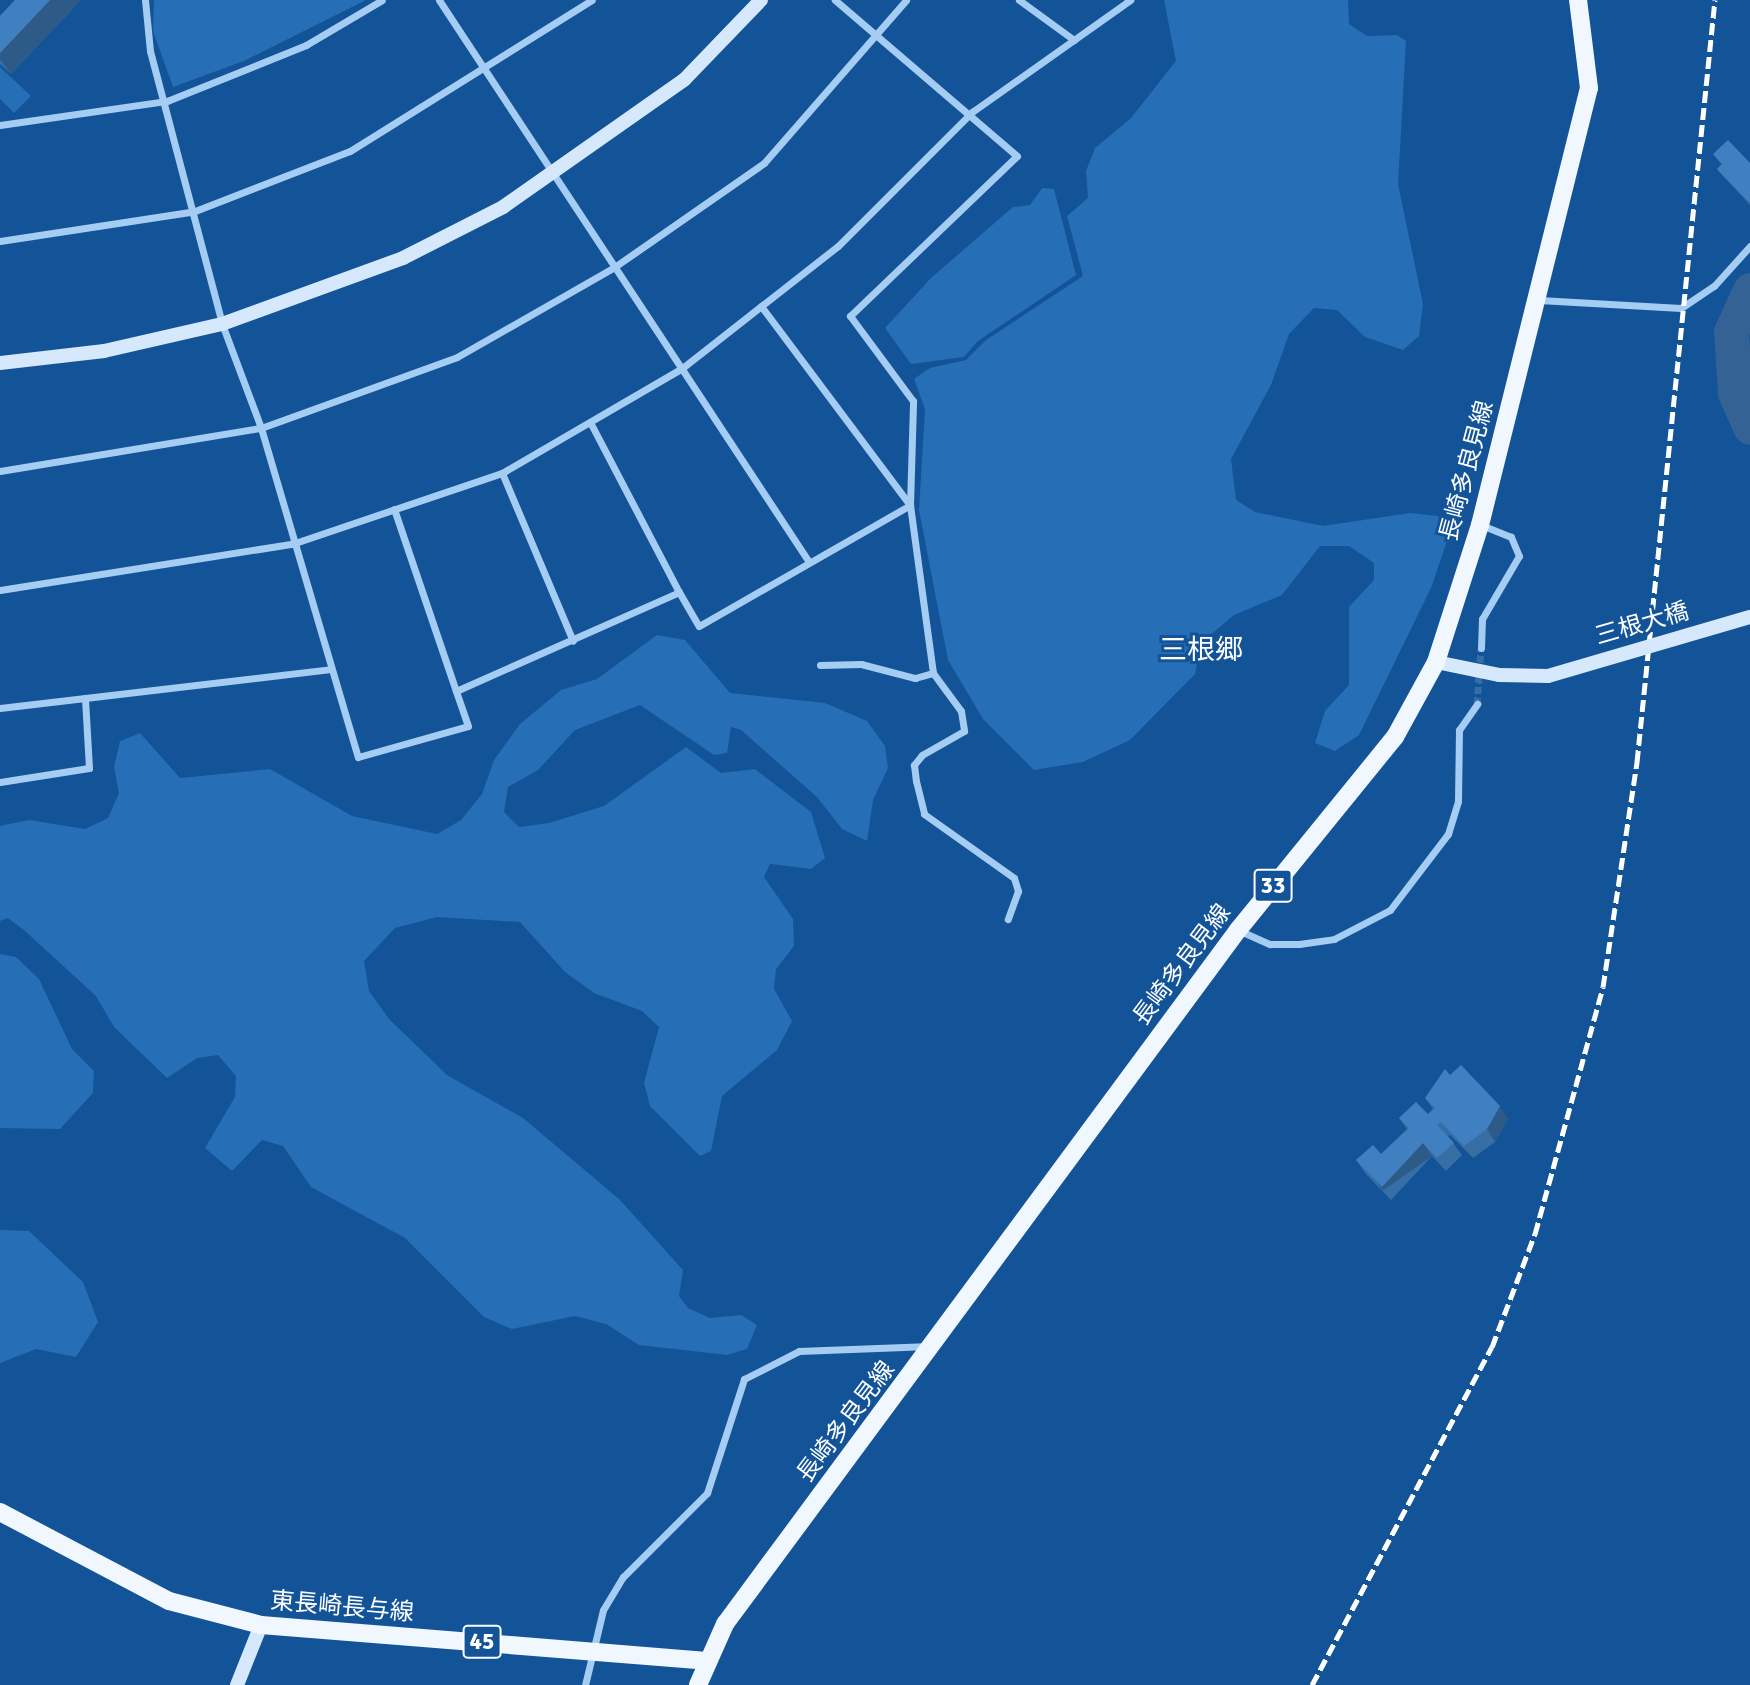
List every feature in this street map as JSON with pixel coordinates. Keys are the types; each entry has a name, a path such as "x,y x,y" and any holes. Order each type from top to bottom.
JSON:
{"main road":[{"name":"長崎多良見線","path":"698,1685 704,1661 725,1623 934,1346 1238,930 1395,737 1436,662 1480,525 1539,300 1589,88 1578,0"},
{"name":"東長崎長与線","path":"0,1511 169,1601 261,1625 591,1649 704,1661"}],"street":[{"path":"145,0 150,51 167,101 222,324 261,428 292,544 358,757 468,726 394,509"},
{"path":"0,125 167,101 306,45 383,0"},
{"path":"439,0 488,68 613,268 809,562"},
{"path":"0,240 195,211 350,152 488,68 592,0"},
{"path":"0,363 104,351 222,324 403,258 503,207 684,80 761,0"},
{"path":"835,0 875,37 972,112 1017,156 850,316 914,401 910,505 933,673 961,711 964,731 914,765 924,814 1014,878 1018,891 1007,919"},
{"path":"0,471 261,428 457,357 613,268 764,163 906,0"},
{"path":"1019,0 1074,40"},
{"path":"0,590 292,544 502,473 681,369 838,246 972,112 1129,0"},
{"path":"1539,300 1681,308 1714,286 1750,246"},
{"path":"761,306 910,505"},
{"path":"590,422 699,626 910,505"},
{"path":"502,473 573,641"},
{"path":"1480,525 1511,537 1519,556 1482,619 1480,648"},
{"path":"456,691 679,592"},
{"name":"三根大橋","path":"1436,662 1499,675 1548,676 1750,617"},
{"path":"820,665 861,664 915,678 933,673"},
{"path":"0,708 331,669"},
{"path":"0,782 89,768 85,698"},
{"path":"1238,930 1270,944 1298,944 1334,939 1390,910 1448,834 1458,801 1459,730 1477,704"},
{"path":"585,1685 591,1649 623,1577 707,1493 744,1379 799,1351 934,1346"},
{"path":"237,1685 261,1625"}],"shaded area":[{"path":"154,0 366,0 244,61 173,87 153,31"},
{"path":"1164,0 1348,0 1349,24 1367,36 1397,35 1406,41 1398,184 1423,304 1419,336 1403,350 1365,337 1337,310 1314,308 1289,334 1271,385 1231,459 1236,500 1255,512 1323,526 1410,513 1438,516 1449,535 1431,588 1359,735 1335,751 1315,743 1325,711 1349,685 1349,607 1374,580 1374,563 1349,546 1320,546 1282,595 1234,615 1201,643 1195,674 1130,740 1083,762 1034,770 983,719 948,660 919,510 925,409 914,379 930,368 966,360 986,340 1083,276 1067,216 1088,198 1086,171 1095,148 1131,118 1176,61"},
{"path":"0,67 31,96 14,113 0,99"},
{"path":"1042,188 1054,189 1076,275 978,341 964,357 911,364 885,328 931,278 1013,207 1030,205"},
{"path":"657,635 685,640 730,693 825,703 867,721 885,746 888,768 873,800 867,841 842,829 817,797 741,730 731,727 727,753 714,755 640,705 575,730 538,770 508,787 504,812 519,827 549,823 604,806 686,747 721,773 755,769 811,812 825,858 811,869 770,864 764,877 793,919 794,946 776,969 774,989 792,1021 777,1050 722,1096 711,1151 700,1156 650,1106 644,1083 659,1027 642,1011 594,993 565,972 520,922 437,917 395,928 364,961 369,991 389,1019 447,1075 523,1118 619,1199 683,1270 679,1296 688,1308 710,1318 741,1315 757,1325 747,1349 727,1355 639,1345 606,1324 575,1316 512,1329 484,1317 405,1238 311,1187 283,1146 262,1140 232,1171 205,1148 235,1097 236,1076 218,1055 197,1058 167,1078 114,1027 96,996 25,931 8,918 0,921 0,826 29,820 85,829 108,818 119,793 114,767 120,741 140,733 180,778 270,769 352,816 437,834 461,820 482,794 494,760 520,724 561,690 597,679"},
{"path":"0,954 16,957 39,979 72,1049 94,1071 93,1093 60,1129 0,1128"},
{"path":"0,1230 29,1231 83,1282 98,1322 76,1357 36,1349 0,1363"}],"building":[{"path":"15,0 50,0 0,53 0,16"},
{"path":"1728,140 1750,163 1749,202 1717,169 1722,164 1713,154"},
{"path":"1461,1065 1500,1106 1487,1129 1464,1146 1441,1122 1437,1125 1454,1143 1437,1158 1423,1143 1382,1187 1356,1160 1373,1145 1381,1154 1409,1128 1399,1118 1416,1102 1428,1114 1435,1108 1425,1098 1445,1069 1450,1075"}],"waterway":[{"path":"1750,290 1731,332 1735,393 1750,427"}],"tunnel":[{"path":"1477,704 1481,648"}],"railway":[{"path":"1312,1685 1492,1347 1535,1234 1603,987 1637,762 1715,0"}],"district":[{"name":"三根郷","path":"1201,650"}]}
